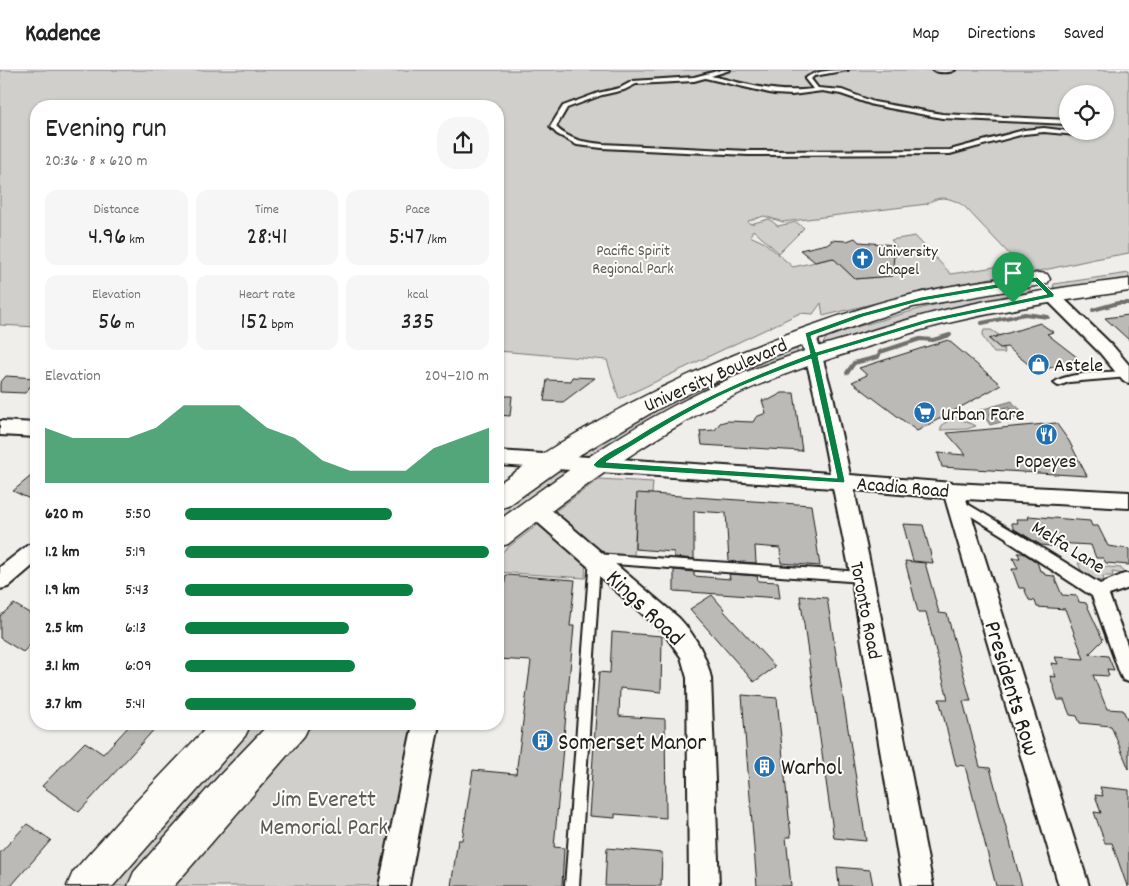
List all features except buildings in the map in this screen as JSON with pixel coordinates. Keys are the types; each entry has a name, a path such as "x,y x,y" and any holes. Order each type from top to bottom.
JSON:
{"main road":[{"name":"University Boulevard","path":"504,494 548,461 609,424 669,392 740,360 927,321 1044,287 1129,267"},
{"name":"University Boulevard","path":"1044,287 1129,285"},
{"name":"University Boulevard","path":"504,531 597,465 653,429 706,400 762,374 811,345"},
{"path":"87,886 144,820 227,730"},
{"path":"148,886 232,789 286,730"}],"street":[{"path":"1044,287 1106,349 1128,375"},
{"name":"Toronto Road","path":"811,345 862,577 918,886"},
{"path":"0,428 30,430"},
{"name":"Acadia Road","path":"504,458 841,481 954,496 1129,500"},
{"name":"Presidents Row","path":"954,496 1074,886"},
{"name":"Kings Road","path":"535,508 595,558 678,632 684,639 696,664 704,886"},
{"name":"Melfa Lane","path":"1014,537 1099,592 1124,581 1129,581"},
{"path":"0,580 30,556"},
{"path":"1099,592 1129,674"},
{"path":"394,886 425,730"}],"lane":[{"path":"707,77 715,72 727,70"},
{"path":"817,90 808,79 812,75 845,70"},
{"path":"936,70 943,73 952,70"},
{"path":"1059,122 942,116 873,103 842,92 817,90 792,93 774,92 707,77 635,82 622,89 600,94 564,107 553,127 559,133 577,142 602,146 748,153 950,152 1024,132 1044,130 1059,131"},
{"path":"1058,383 1068,379 1128,375"},
{"path":"954,496 1014,537"},
{"path":"572,886 595,558 862,577"}],"green space":[{"name":"Pacific Spirit Regional Park","path":"0,70 1129,70 1129,253 1035,272 1024,261 1013,258 964,206 946,198 936,199 927,204 783,222 764,216 748,221 750,224 769,219 778,226 796,222 804,228 779,253 753,230 750,236 765,243 793,267 833,258 855,279 892,276 893,267 889,256 896,256 895,245 891,240 915,236 951,274 1013,264 1018,273 932,289 823,316 821,303 813,314 800,313 619,399 607,360 504,351 504,100 30,100 30,327 0,325"},
{"path":"1129,273 1129,281 1058,290 1053,287 1054,284"},
{"path":"1022,287 1033,291 967,305 823,344 826,338 832,334 926,307 1004,288"},
{"path":"984,330 991,330 999,335 989,339 1000,348 1003,348 1005,353 994,353 982,336"},
{"path":"796,346 798,354 597,458 579,458 573,450 629,417"},
{"path":"955,417 976,426 967,429 940,430 943,424"},
{"path":"546,469 559,469 569,474 504,523 504,499"},
{"path":"599,479 653,482 652,494 637,494 634,556 604,553 554,512"},
{"path":"540,523 586,558 585,578 504,572 504,550"},
{"path":"1080,560 1090,561 1095,566 1121,568 1124,574 1112,572 1113,576 1103,576 1104,581 1090,580 1084,577 1078,563 1081,563"},
{"path":"240,730 280,730 141,886 100,886"},
{"name":"Jim Everett Memorial Park","path":"301,730 419,730 384,886 167,886"}],"water":[{"path":"1012,401 1027,415 990,425 986,419 976,414 978,413 976,411"}],"waterway":[{"path":"1093,310 1118,303 1129,303"},
{"path":"982,323 1025,314 1048,317"},
{"path":"847,373 854,363 878,357 880,352 920,339 933,340 950,335"}],"place":[{"name":"University Chapel","path":"862,259"},
{"name":"Astele","path":"1038,364"},
{"name":"Urban Fare","path":"925,413"},
{"name":"Popeyes","path":"1046,434"},
{"name":"Somerset Manor","path":"542,741"},
{"name":"Warhol","path":"765,766"}],"route":[{"path":"1013,303 927,321 814,355 841,481 597,465 653,429 706,400 762,374 814,355 808,335 860,315 921,299 1037,279 1051,295 1013,303"}]}
